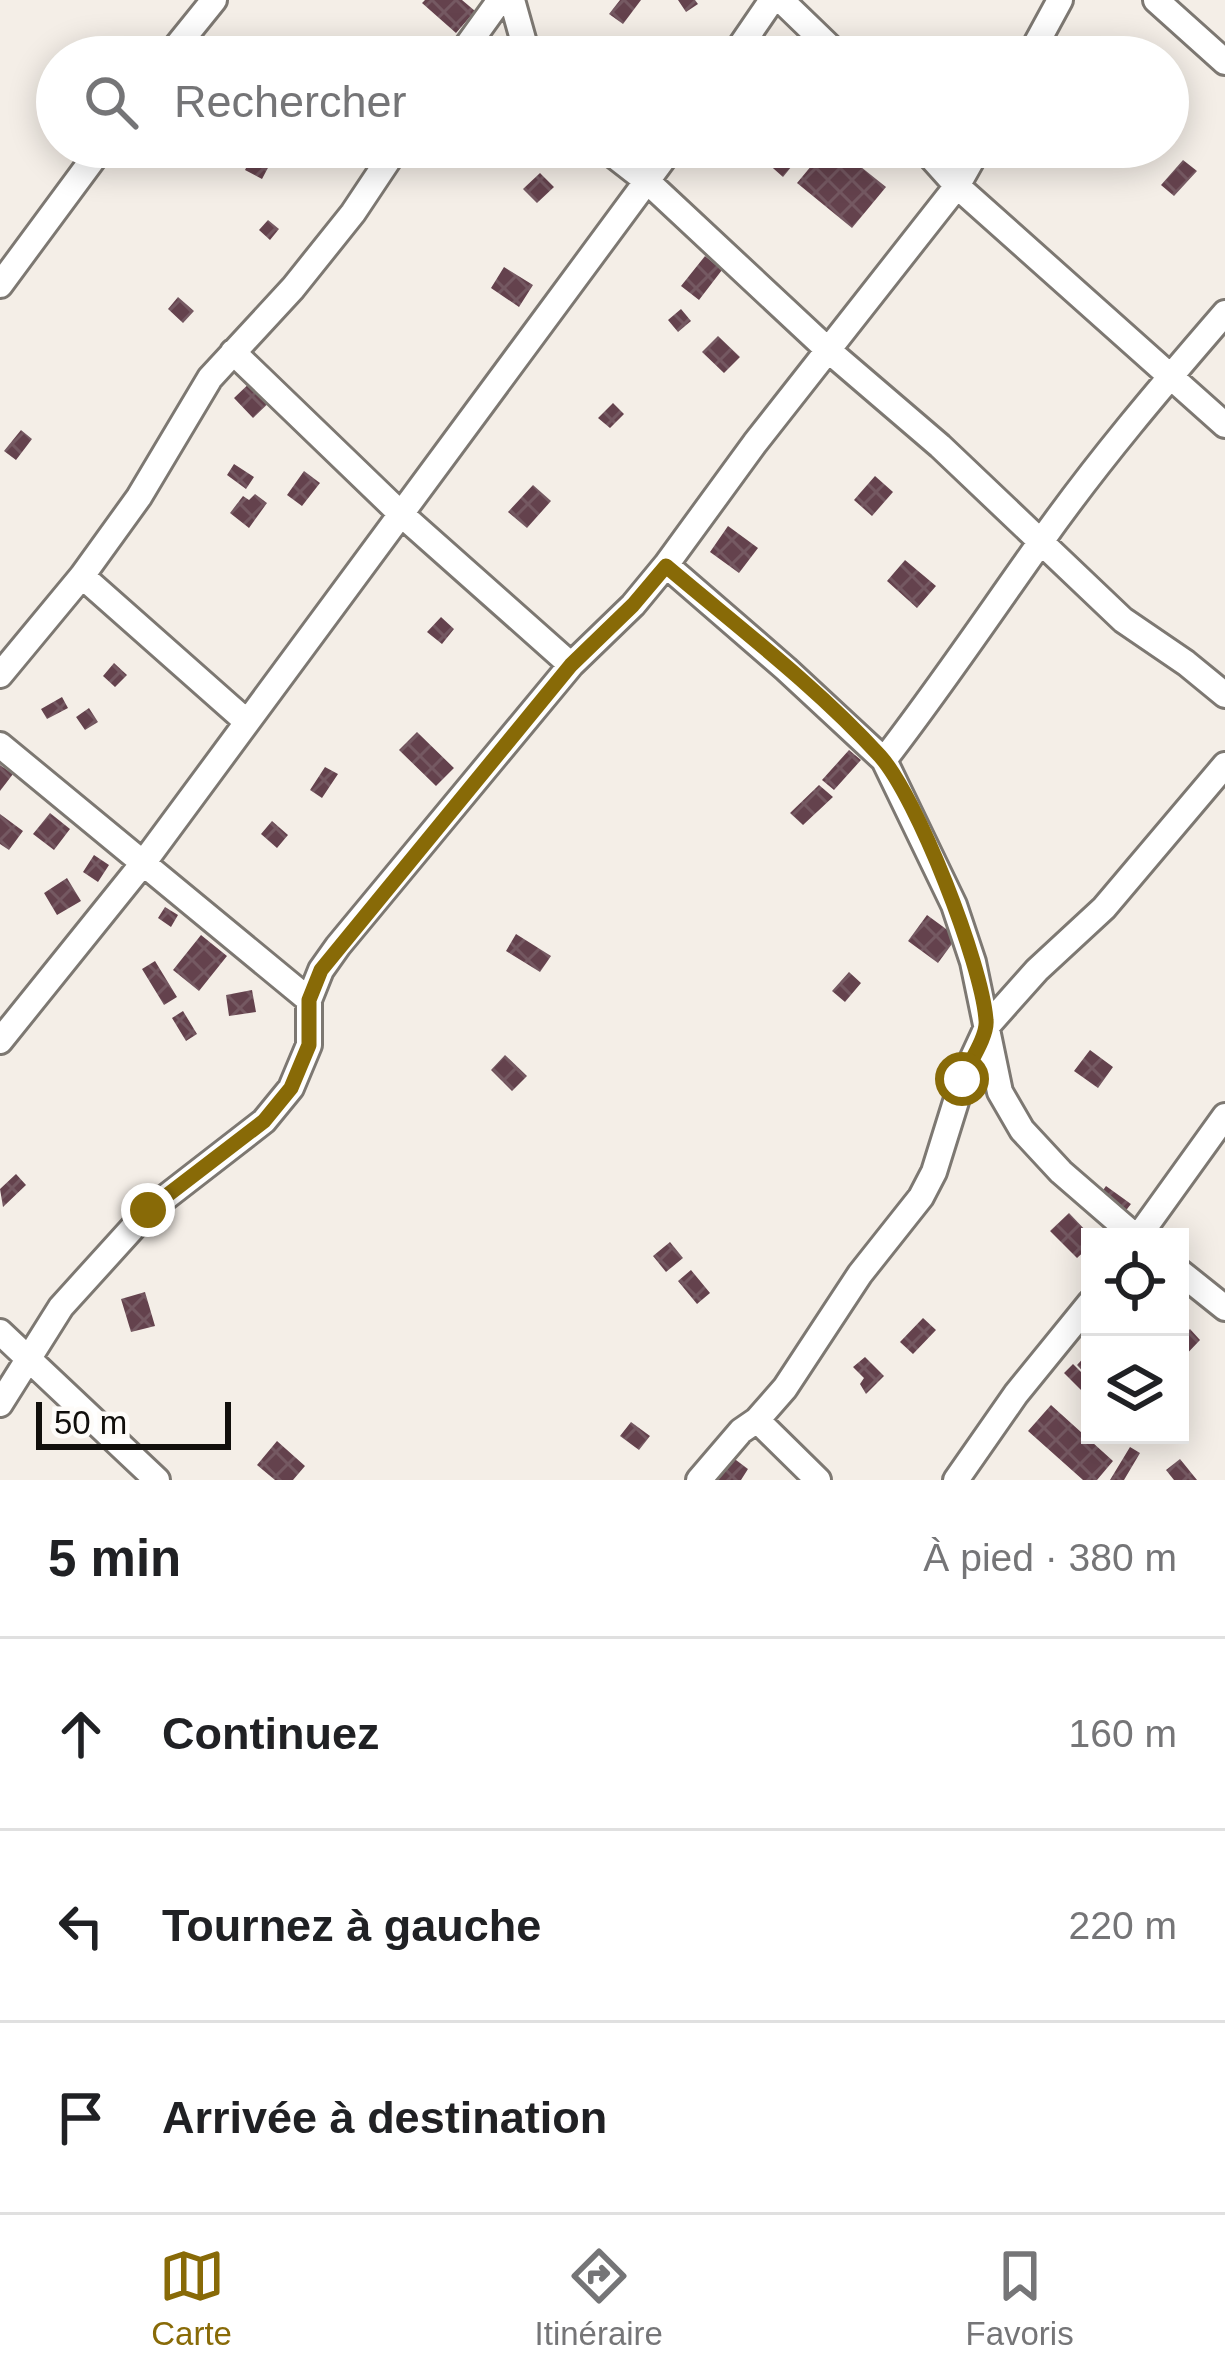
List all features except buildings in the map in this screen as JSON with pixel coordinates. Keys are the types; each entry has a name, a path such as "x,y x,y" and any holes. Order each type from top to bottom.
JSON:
{"street":[{"path":"185,36 214,0"},
{"path":"473,36 500,0"},
{"path":"512,0 522,36"},
{"path":"747,36 772,0"},
{"path":"782,0 819,36"},
{"path":"1040,36 1060,0"},
{"path":"1156,0 1225,62"},
{"path":"0,285 86,168"},
{"path":"0,674 82,576 139,496 190,406 305,273 382,168"},
{"path":"630,168 940,446 1123,620 1225,695"},
{"path":"0,1041 144,862 658,168"},
{"path":"941,168 1225,425"},
{"path":"0,1404 61,1307 148,1210 264,1121 291,1088 309,1045 309,1000 321,970 338,946 571,665 666,566 967,168"},
{"path":"884,760 948,678 1041,541 1225,313"},
{"path":"233,352 401,514 571,665"},
{"path":"666,566 884,760 954,905 974,962 1000,1092 1022,1130 1061,1172 1126,1228"},
{"path":"82,576 247,722"},
{"path":"0,745 309,1000"},
{"path":"699,1480 741,1431 757,1420 806,1358 860,1274 921,1197 934,1172 962,1079 988,1025 1037,970 1104,908 1225,765"},
{"path":"1144,1228 1225,1116"},
{"path":"1189,1279 1225,1308"},
{"path":"956,1480 1016,1394 1081,1314"},
{"path":"0,1332 157,1480"},
{"path":"757,1420 818,1480"}],"route":[{"path":"148,1210 264,1121 291,1088 309,1045 309,1000 321,970 338,946 571,665 666,566 884,760 928,846 974,962 988,1025 962,1079"}]}
